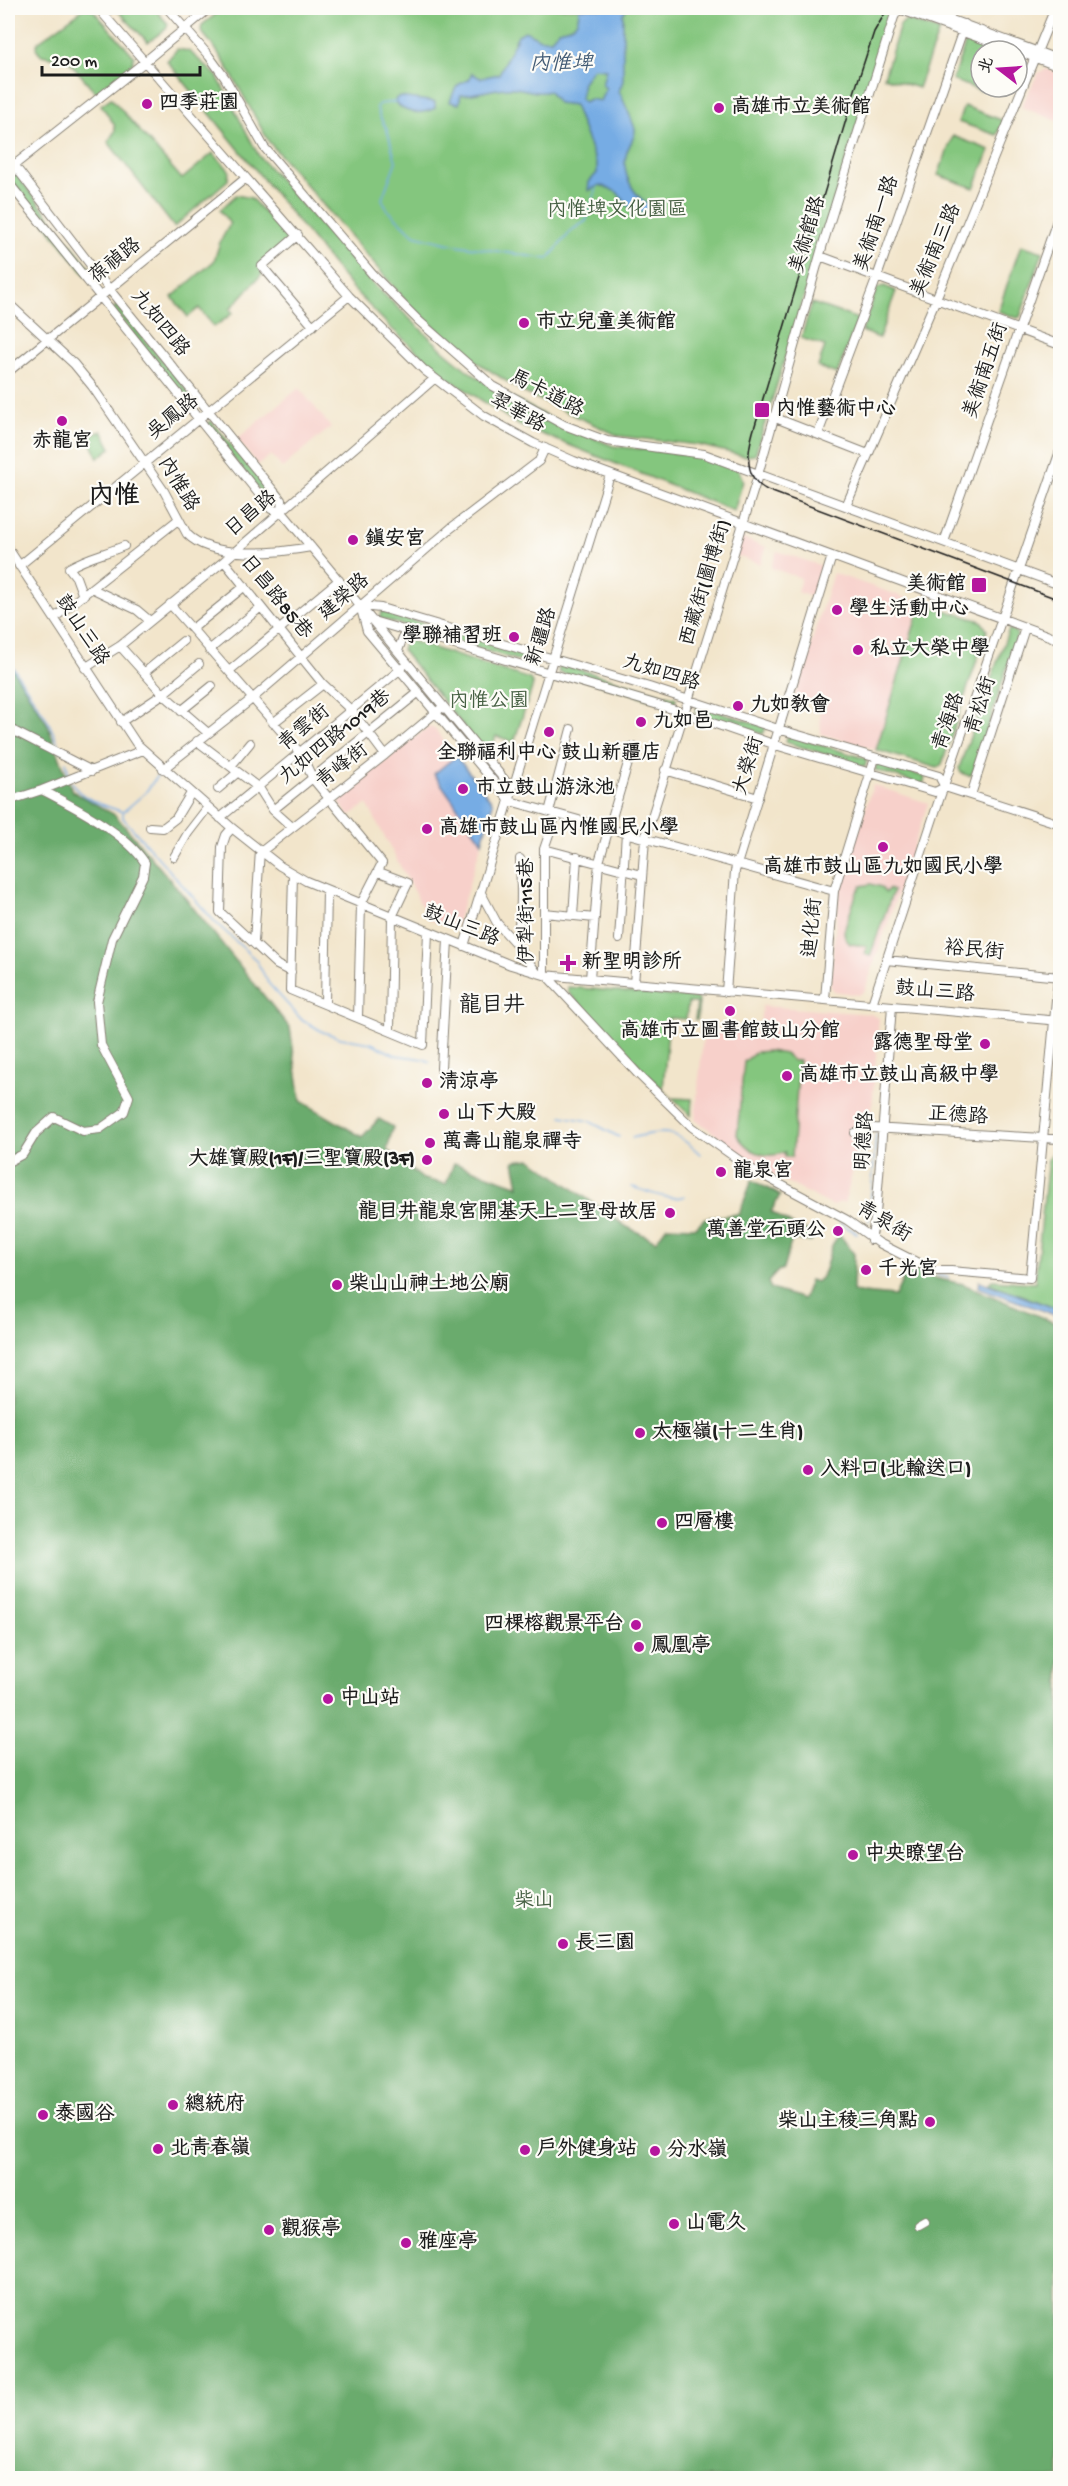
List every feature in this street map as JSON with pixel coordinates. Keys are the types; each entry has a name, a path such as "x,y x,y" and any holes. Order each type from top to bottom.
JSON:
{"street":[{"name":"翠華路","path":"98,8 349,296 434,379 484,416 545,448 610,475 1060,640"},
{"name":"馬卡道路","path":"167,8 225,78 255,134 269,153 373,275 418,321 493,386 564,425 607,441 704,454 1060,585"},
{"path":"11,168 210,8"},
{"path":"898,8 964,28 1037,55 1060,67"},
{"name":"美術館路","path":"758,473 772,417 820,256 898,8"},
{"path":"919,8 989,39"},
{"name":"美術南三路","path":"846,506 936,299 1055,8"},
{"name":"美術南一路","path":"818,434 877,277 964,28"},
{"path":"1029,53 1060,60"},
{"name":"九如四路","path":"8,157 11,168 281,500 282,512 513,790"},
{"name":"葆禎路","path":"8,372 246,178"},
{"name":"九如四路","path":"8,182 271,509 282,512"},
{"name":"美術南五街","path":"944,542 1060,212"},
{"path":"298,235 262,266 313,326"},
{"path":"820,256 1060,345"},
{"name":"吳鳳路","path":"19,566 349,296"},
{"name":"內惟路","path":"8,303 74,364 92,386 164,491 187,534 195,542 236,551 285,552 310,547"},
{"name":"日昌路","path":"85,668 120,646 224,561 434,379"},
{"path":"772,417 868,454"},
{"name":"建榮路","path":"162,769 252,699 348,619 451,528 539,461 545,448"},
{"name":"青海路","path":"872,1004 1060,451"},
{"name":"西藏街(圖博街)","path":"634,984 645,839 758,473"},
{"name":"新疆路","path":"464,946 610,475"},
{"path":"54,618 179,519"},
{"path":"83,596 76,577 69,568 87,557 109,553 124,546"},
{"name":"鼓山三路","path":"8,548 120,722 143,750 220,818 293,875 428,932 543,975 1058,1021"},
{"name":"大榮街","path":"726,992 737,864 832,556"},
{"name":"日昌路85巷","path":"224,561 323,684 352,711 385,755"},
{"path":"229,671 339,580"},
{"path":"192,629 244,586"},
{"path":"93,589 138,610 150,621"},
{"path":"170,604 301,754 314,779 382,863 361,904 358,1017"},
{"name":"九如四路","path":"360,606 381,608 939,776 945,787"},
{"name":"九如四路","path":"360,606 367,631 510,801"},
{"path":"209,651 261,607"},
{"name":"九如四路","path":"373,621 684,713 774,744 870,773 935,792 945,787 1060,824"},
{"name":"青松街","path":"971,795 1025,628"},
{"path":"398,651 406,629"},
{"path":"145,672 183,641"},
{"path":"120,646 163,694 208,733"},
{"name":"青雲街","path":"220,818 301,754 409,663"},
{"path":"120,722 163,694 199,664"},
{"path":"273,723 323,684"},
{"path":"182,711 212,686"},
{"name":"九如四路1019巷","path":"273,810 419,692"},
{"name":"青峰街","path":"261,851 385,755 443,706"},
{"path":"8,728 92,771"},
{"name":"伊犁街115巷","path":"543,975 544,849 571,729"},
{"path":"197,741 259,788 273,810 292,827"},
{"path":"231,766 250,743"},
{"path":"590,980 599,862 633,746"},
{"path":"8,801 143,750"},
{"name":"迪化街","path":"825,999 834,891 875,758"},
{"path":"665,770 758,798"},
{"path":"218,789 237,773"},
{"path":"8,1162 23,1154 36,1133 54,1117 83,1131 100,1129 124,1112 129,1097 101,1045 97,1002 112,939 143,876 145,863 137,851 94,820 42,790"},
{"path":"150,828 164,828 176,818 191,793"},
{"path":"510,801 834,891"},
{"path":"174,857 188,833 208,807"},
{"path":"232,828 226,835 222,847 223,881 219,909 223,916 277,965 291,972"},
{"path":"619,939 626,833"},
{"path":"544,849 642,875"},
{"path":"254,942 261,851"},
{"path":"573,916 577,857"},
{"path":"515,943 519,921 520,859"},
{"path":"379,872 408,883 392,917 390,1030"},
{"path":"293,875 290,990 423,1045 428,932"},
{"path":"325,1004 327,890"},
{"path":"481,893 497,923 543,975"},
{"path":"544,913 595,918"},
{"path":"443,1077 441,1068 448,940"},
{"name":"青泉街","path":"543,975 692,1127 753,1170 848,1220 871,1240 934,1271 1030,1278 1043,1138 1058,1021 1060,957"},
{"name":"裕民街","path":"886,960 1060,977"},
{"name":"明德路","path":"871,1240 876,1214 884,1129 892,1006"},
{"name":"正德路","path":"855,1133 861,1130 884,1129 1060,1139"}],"shaded area":[{"path":"1047,69 1060,73 1060,122 1021,107 1025,99 1029,99 1029,91 1038,73"},
{"path":"299,388 331,427 282,468 271,455 258,465 237,439"},
{"path":"740,538 766,547 760,564 734,555"},
{"path":"777,551 822,566 812,597 797,592 801,578 771,568"},
{"name":"私立大榮中學","path":"833,573 921,603 876,750 821,734 819,698 792,705"},
{"name":"高雄市鼓山區內惟國民小學","path":"428,727 435,729 456,756 434,774 482,842 457,923 450,927 429,920 367,804 349,816 340,804 342,795"},
{"name":"高雄市鼓山區九如國民小學","path":"873,785 928,803 865,990 859,995 834,991 830,985 839,890"},
{"name":"高雄市立鼓山高級中學","path":"762,1006 870,1014 879,1018 870,1134 866,1133 861,1138 845,1202 833,1206 763,1170 695,1119 704,1028 759,1033"}],"green space":[{"path":"85,8 92,9 134,56 132,66 97,94 68,60 41,55 36,48 38,42"},
{"path":"115,8 154,8 168,24 166,29 148,42"},
{"name":"內惟埤文化園區","path":"224,8 882,8 891,16 755,455 744,456 698,445 619,436 525,393 478,363 412,308 269,142 229,70 201,31 202,25"},
{"path":"906,20 939,31 918,88 884,77 900,25"},
{"path":"969,42 969,86 952,80 965,44"},
{"path":"177,49 189,51 217,76 259,156 372,283 444,351 492,387 567,427 613,446 704,456 738,468 743,481 734,511 519,425 446,377 392,329 351,287 167,61"},
{"path":"111,98 182,179 213,153 229,170 228,180 174,227 108,142 115,131 114,124 101,105"},
{"path":"964,106 1004,121 997,135 958,122"},
{"path":"953,136 990,150 974,188 938,175"},
{"path":"16,174 93,272 87,277 10,179"},
{"path":"236,195 251,198 289,240 258,267 263,273 230,309 233,313 214,327 199,308 188,317 172,297 214,261 220,242 230,224 220,210"},
{"path":"1021,245 1043,252 1020,317 1017,318 998,311"},
{"path":"884,286 896,291 879,338 862,331 877,288"},
{"path":"812,303 858,319 837,374 818,367 825,346 801,338"},
{"path":"117,305 197,403 192,407 113,309"},
{"path":"211,421 277,500 271,504 206,425"},
{"path":"102,431 111,448 98,458 89,436"},
{"path":"921,603 981,621 987,630 942,764 937,768 876,750"},
{"path":"382,611 536,658 533,665 379,618"},
{"path":"1009,629 1016,632 1017,636 973,773 969,776 961,773 959,768"},
{"name":"內惟公園","path":"405,639 530,679 533,685 514,742 496,736 489,758 402,650"},
{"name":"柴山","path":"8,662 47,723 72,791 115,815 290,1028 301,1101 362,1137 379,1119 393,1127 387,1150 423,1179 446,1184 454,1163 519,1186 514,1161 531,1159 627,1227 656,1241 667,1226 696,1227 705,1218 739,1214 752,1180 780,1195 771,1212 797,1228 817,1233 811,1242 792,1239 783,1269 768,1282 771,1289 803,1299 810,1280 816,1282 824,1272 832,1246 840,1235 854,1254 853,1292 895,1296 906,1272 916,1269 935,1278 963,1284 1060,1325 1060,2478 8,2478"},
{"path":"561,664 676,698 674,706 558,672"},
{"path":"698,705 766,727 763,734 695,713"},
{"path":"788,735 867,759 865,767 786,742"},
{"path":"877,762 925,777 923,785 875,770"},
{"path":"871,884 881,887 886,893 888,889 893,891 870,956 865,954 867,946 850,944 845,938 844,931 857,892 861,886"},
{"path":"568,987 696,998 699,1002 697,1020 695,1020 697,1003 688,1003 686,1019 669,1018 663,1089 669,1095 648,1075 568,992"},
{"path":"769,1051 785,1054 794,1061 799,1060 792,1157 785,1157 785,1152 771,1155 758,1153 746,1146 737,1135 744,1062 756,1052"},
{"path":"672,1098 692,1099 691,1116"},
{"path":"1056,1149 1060,1149 1060,1310 989,1283 992,1280 1035,1283 1048,1159"}],"water":[{"name":"內惟埤","path":"579,8 627,8 623,14 623,81 619,91 635,130 627,152 625,167 633,189 650,206 651,211 645,214 628,206 617,192 600,185 588,191 589,182 597,173 597,165 574,105 558,103 549,91 536,92 509,88 461,95 459,104 450,102 456,88 469,80 472,73 480,78 499,74 518,35 525,31 540,39 551,39 559,30 575,24","holes":["593,68 606,69 602,85 606,88 600,101 590,99 584,102 580,99 583,82"]},
{"path":"396,98 435,102 435,108 424,112 408,111 395,102"},
{"name":"市立鼓山游泳池","path":"456,756 493,803 482,842 434,774"},
{"path":"979,1281 1060,1310 1060,1317 978,1287"}],"waterway":[{"path":"395,102 377,106 396,161 382,199 388,210 414,235 450,244 548,259 572,230 586,221 597,187"},
{"path":"8,624 10,631 8,644"},
{"path":"8,660 47,719 62,752"},
{"path":"66,762 69,775"},
{"path":"123,812 145,793 158,775"},
{"path":"72,782 75,788 86,797 123,812 123,818 215,922 256,960 269,984 300,1018 323,1032 341,1038 371,1043 395,1055 430,1062"},
{"path":"562,1116 589,1121 619,1137"},
{"path":"632,1138 653,1133 669,1134 683,1140 700,1154"},
{"path":"869,1221 876,1134"},
{"path":"632,1187 666,1197 685,1196"},
{"path":"840,1223 857,1233"},
{"path":"937,1275 948,1277"}],"tram line":[{"path":"888,8 874,32 854,93 753,432 749,449 751,472 754,479 767,490 1060,600"}],"place":[{"name":"四季莊園","path":"147,104"},
{"name":"高雄市立美術館","path":"719,108"},
{"name":"市立兒童美術館","path":"524,323"},
{"name":"內惟藝術中心","path":"762,410"},
{"name":"赤龍宮","path":"62,421"},
{"name":"鎮安宮","path":"353,540"},
{"name":"美術館","path":"979,585"},
{"name":"學生活動中心","path":"837,610"},
{"name":"學聯補習班","path":"514,637"},
{"name":"私立大榮中學","path":"858,650"},
{"name":"九如教會","path":"738,706"},
{"name":"九如邑","path":"641,722"},
{"name":"全聯福利中心 鼓山新疆店","path":"549,732"},
{"name":"市立鼓山游泳池","path":"463,789"},
{"name":"高雄市鼓山區內惟國民小學","path":"427,829"},
{"name":"高雄市鼓山區九如國民小學","path":"883,847"},
{"name":"新聖明診所","path":"568,963"},
{"name":"高雄市立圖書館鼓山分館","path":"730,1011"},
{"name":"露德聖母堂","path":"985,1044"},
{"name":"高雄市立鼓山高級中學","path":"787,1076"},
{"name":"清涼亭","path":"427,1083"},
{"name":"山下大殿","path":"444,1114"},
{"name":"萬壽山龍泉禪寺","path":"430,1143"},
{"name":"大雄寶殿(1F)/三聖寶殿(3F)","path":"427,1160"},
{"name":"龍泉宮","path":"721,1172"},
{"name":"龍目井龍泉宮開基天上二聖母故居","path":"670,1213"},
{"name":"萬善堂石頭公","path":"838,1231"},
{"name":"千光宮","path":"866,1270"},
{"name":"柴山山神土地公廟","path":"337,1285"},
{"name":"太極嶺(十二生肖)","path":"640,1433"},
{"name":"入料口(北輸送口)","path":"808,1470"},
{"name":"四層樓","path":"662,1523"},
{"name":"四棵榕觀景平台","path":"636,1625"},
{"name":"鳳凰亭","path":"639,1647"},
{"name":"中山站","path":"328,1699"},
{"name":"中央瞭望台","path":"853,1855"},
{"name":"長三園","path":"563,1944"},
{"name":"總統府","path":"173,2105"},
{"name":"泰國谷","path":"43,2115"},
{"name":"柴山主稜三角點","path":"930,2122"},
{"name":"北青春嶺","path":"158,2149"},
{"name":"戶外健身站","path":"525,2150"},
{"name":"分水嶺","path":"655,2151"},
{"name":"山電久","path":"674,2224"},
{"name":"觀猴亭","path":"269,2230"},
{"name":"雅座亭","path":"406,2243"}],"district":[{"name":"内惟","path":"114,498"},
{"name":"龍目井","path":"492,1007"}]}
